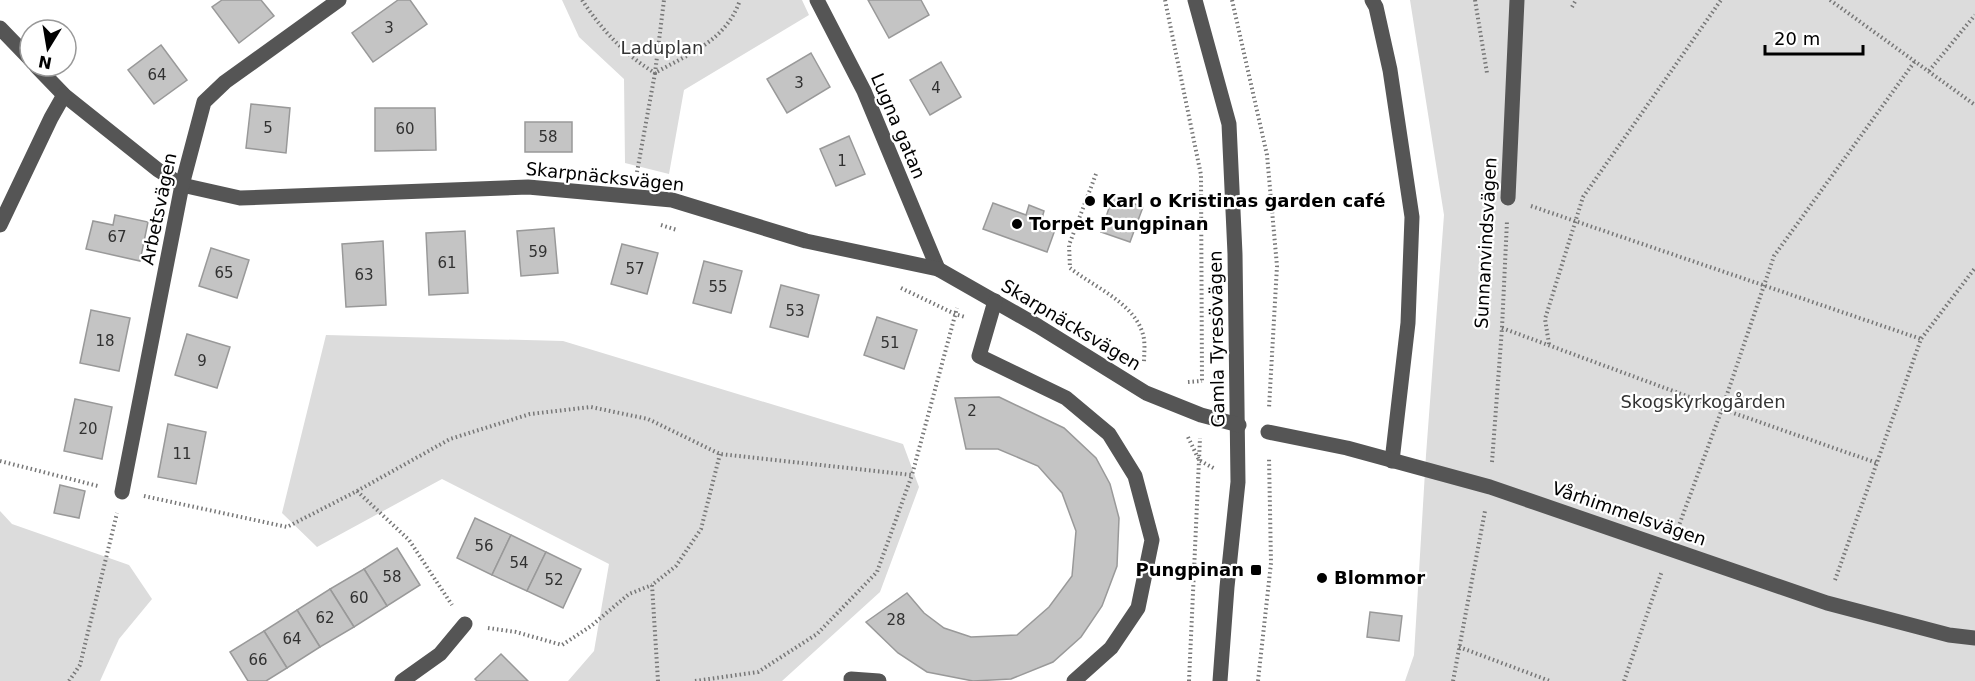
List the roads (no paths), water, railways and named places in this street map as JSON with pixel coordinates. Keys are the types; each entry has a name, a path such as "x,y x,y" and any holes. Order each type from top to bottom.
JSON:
{"street":[{"name":"Arbetsvägen","path":"122,492 182,185 204,102 225,82 339,0"},
{"name":"Lugna gatan","path":"817,0 864,92 938,269"},
{"name":"Gamla Tyresövägen","path":"1195,0 1229,123 1235,254 1238,482 1220,681"},
{"path":"1372,0 1376,7 1390,70 1412,217 1408,323 1392,461"},
{"name":"Sunnanvindsvägen","path":"1508,198 1517,0"},
{"path":"0,28 18,47"},
{"name":"Skarpnäcksvägen","path":"48,78 64,95 158,170 182,185 240,198 528,187 672,200 806,241 938,269 1146,393 1201,415 1239,425"},
{"path":"0,225 64,95"},
{"path":"995,301 979,356 1066,399 1109,434 1135,476 1152,540 1138,608 1112,648 1074,681"},
{"name":"Vårhimmelsvägen","path":"1268,432 1347,448 1490,488 1827,603 1949,635 1975,638"},
{"path":"402,681 440,654 465,624"},
{"path":"851,679 879,681"}],"place":[{"name":"Karl o Kristinas garden café","path":"1090,201"},
{"name":"Torpet Pungpinan","path":"1017,224"},
{"name":"Pungpinan","path":"1256,570"},
{"name":"Blommor","path":"1322,578"}],"park label":[{"name":"Laduplan","path":"662,48"},
{"name":"Skogskyrkogården","path":"1703,402"}]}
